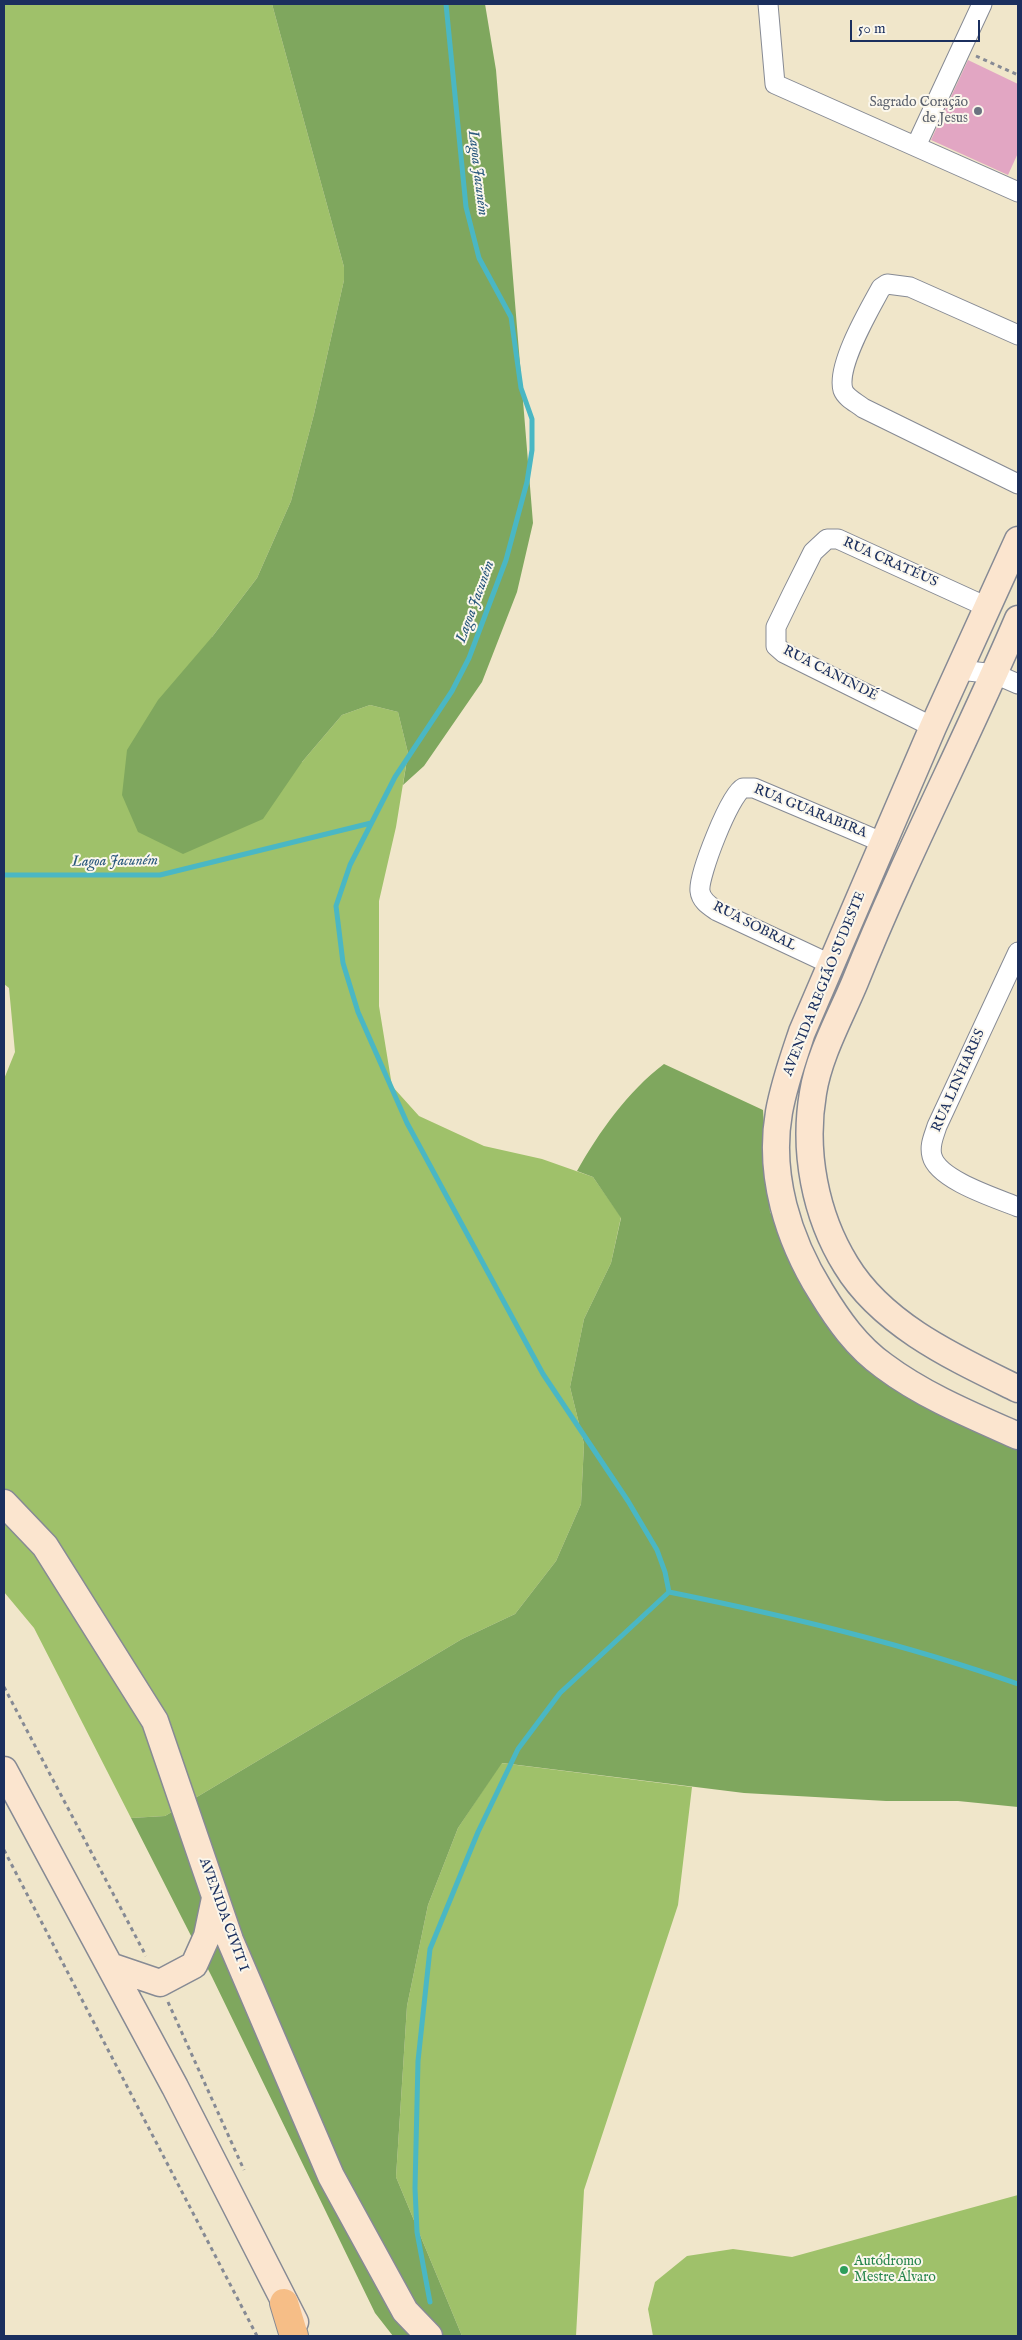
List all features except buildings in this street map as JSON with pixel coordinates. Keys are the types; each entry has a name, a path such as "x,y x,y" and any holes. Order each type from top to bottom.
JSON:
{"main road":[{"path":"284,2302 294,2336"}],"street":[{"path":"768,4 775,84 1018,192"},
{"path":"916,146 982,4"},
{"path":"1018,335 910,287 887,284 881,288 854,338 842,382 844,392 863,408 1018,484"},
{"name":"RUA CRATÉUS","path":"792,594 813,552 823,540 831,538 987,607"},
{"name":"AVENIDA REGIÃO SUDESTE","path":"1018,540 933,726 802,1032 786,1080 778,1114 777,1166 783,1205 793,1241 810,1274 837,1318 860,1346 878,1361 918,1387 1018,1436"},
{"name":"RUA CANINDÉ","path":"792,594 776,627 775,641 779,650 933,726"},
{"name":"AVENIDA REGIÃO SUDESTE","path":"1018,619 995,674 900,879 825,1051 813,1092 810,1127 816,1196 830,1237 847,1267 889,1313 948,1353 1018,1389"},
{"path":"960,670 995,674 1018,684"},
{"name":"RUA GUARABIRA","path":"712,846 734,794 738,790 749,787 878,854"},
{"name":"RUA SOBRAL","path":"712,846 700,884 702,898 707,904 717,911 830,964"},
{"path":"878,854 900,879"},
{"name":"RUA LINHARES","path":"1018,952 937,1126 931,1149 932,1158 944,1173 980,1192 1018,1206"},
{"name":"AVENIDA CIVIT I","path":"4,1503 45,1546 154,1720 230,1940 330,2176 405,2311 429,2336"},
{"path":"4,1770 110,1966 302,2336"},
{"path":"110,1966 160,1983 194,1965 207,1936 215,1897"}],"path":[{"path":"969,53 1018,75"},
{"path":"4,1687 160,1983 245,2173"},
{"path":"4,1850 257,2336"}],"green space":[{"path":"4,4 272,4 344,267 344,280 314,414 291,501 257,578 212,637 302,762 342,715 370,705 398,712 408,753 396,827 379,901 379,1006 392,1086 419,1116 484,1146 542,1159 593,1177 621,1217 611,1263 584,1319 570,1387 584,1444 581,1504 556,1561 515,1614 462,1639 165,1816 131,1818 34,1628 4,1592 4,1079 15,1052 9,988 4,984"},
{"path":"272,4 485,4 496,70 533,523 517,592 482,682 424,766 403,785 408,753 398,712 370,705 342,715 302,762 263,819 183,854 138,832 122,795 127,750 158,700 212,637 257,578 291,501 314,414 344,280 344,267"},
{"path":"664,1064 763,1110 770,1212 857,1361 1018,1450 1018,1807 958,1801 886,1801 744,1793 502,1763 458,1828 428,1905 407,2006 396,2177 462,2336 393,2336 375,2313 212,1977 131,1818 165,1816 462,1639 515,1614 556,1561 581,1504 584,1444 570,1387 584,1319 611,1263 621,1218 593,1177 577,1171 605,1127 626,1099"},
{"path":"501,1763 692,1787 678,1905 584,2190 576,2336 462,2336 396,2177 407,2006 428,1905 458,1828"},
{"name":"Autódromo Mestre Álvaro","path":"1018,2195 1018,2336 653,2336 648,2309 655,2282 687,2256 733,2249 792,2257"}],"waterway":[{"name":"Lagoa Jacuném","path":"446,4 466,207 479,258 511,317 521,388 532,419 532,450 527,482 506,560 469,658 452,691 395,777 350,865 336,906 343,963 358,1012 407,1123 543,1374 628,1501 657,1550 665,1572 669,1592"},
{"name":"Lagoa Jacuném","path":"4,875 160,875 371,823"},
{"path":"669,1592 845,1632 932,1656 1018,1684"},
{"path":"430,2302 417,2232 415,2188 418,2061 430,1949 478,1832 518,1749 560,1693 669,1592"}],"place":[{"name":"Sagrado Coração de Jesus","path":"978,111"},
{"name":"Autódromo Mestre Álvaro","path":"844,2270"}]}
